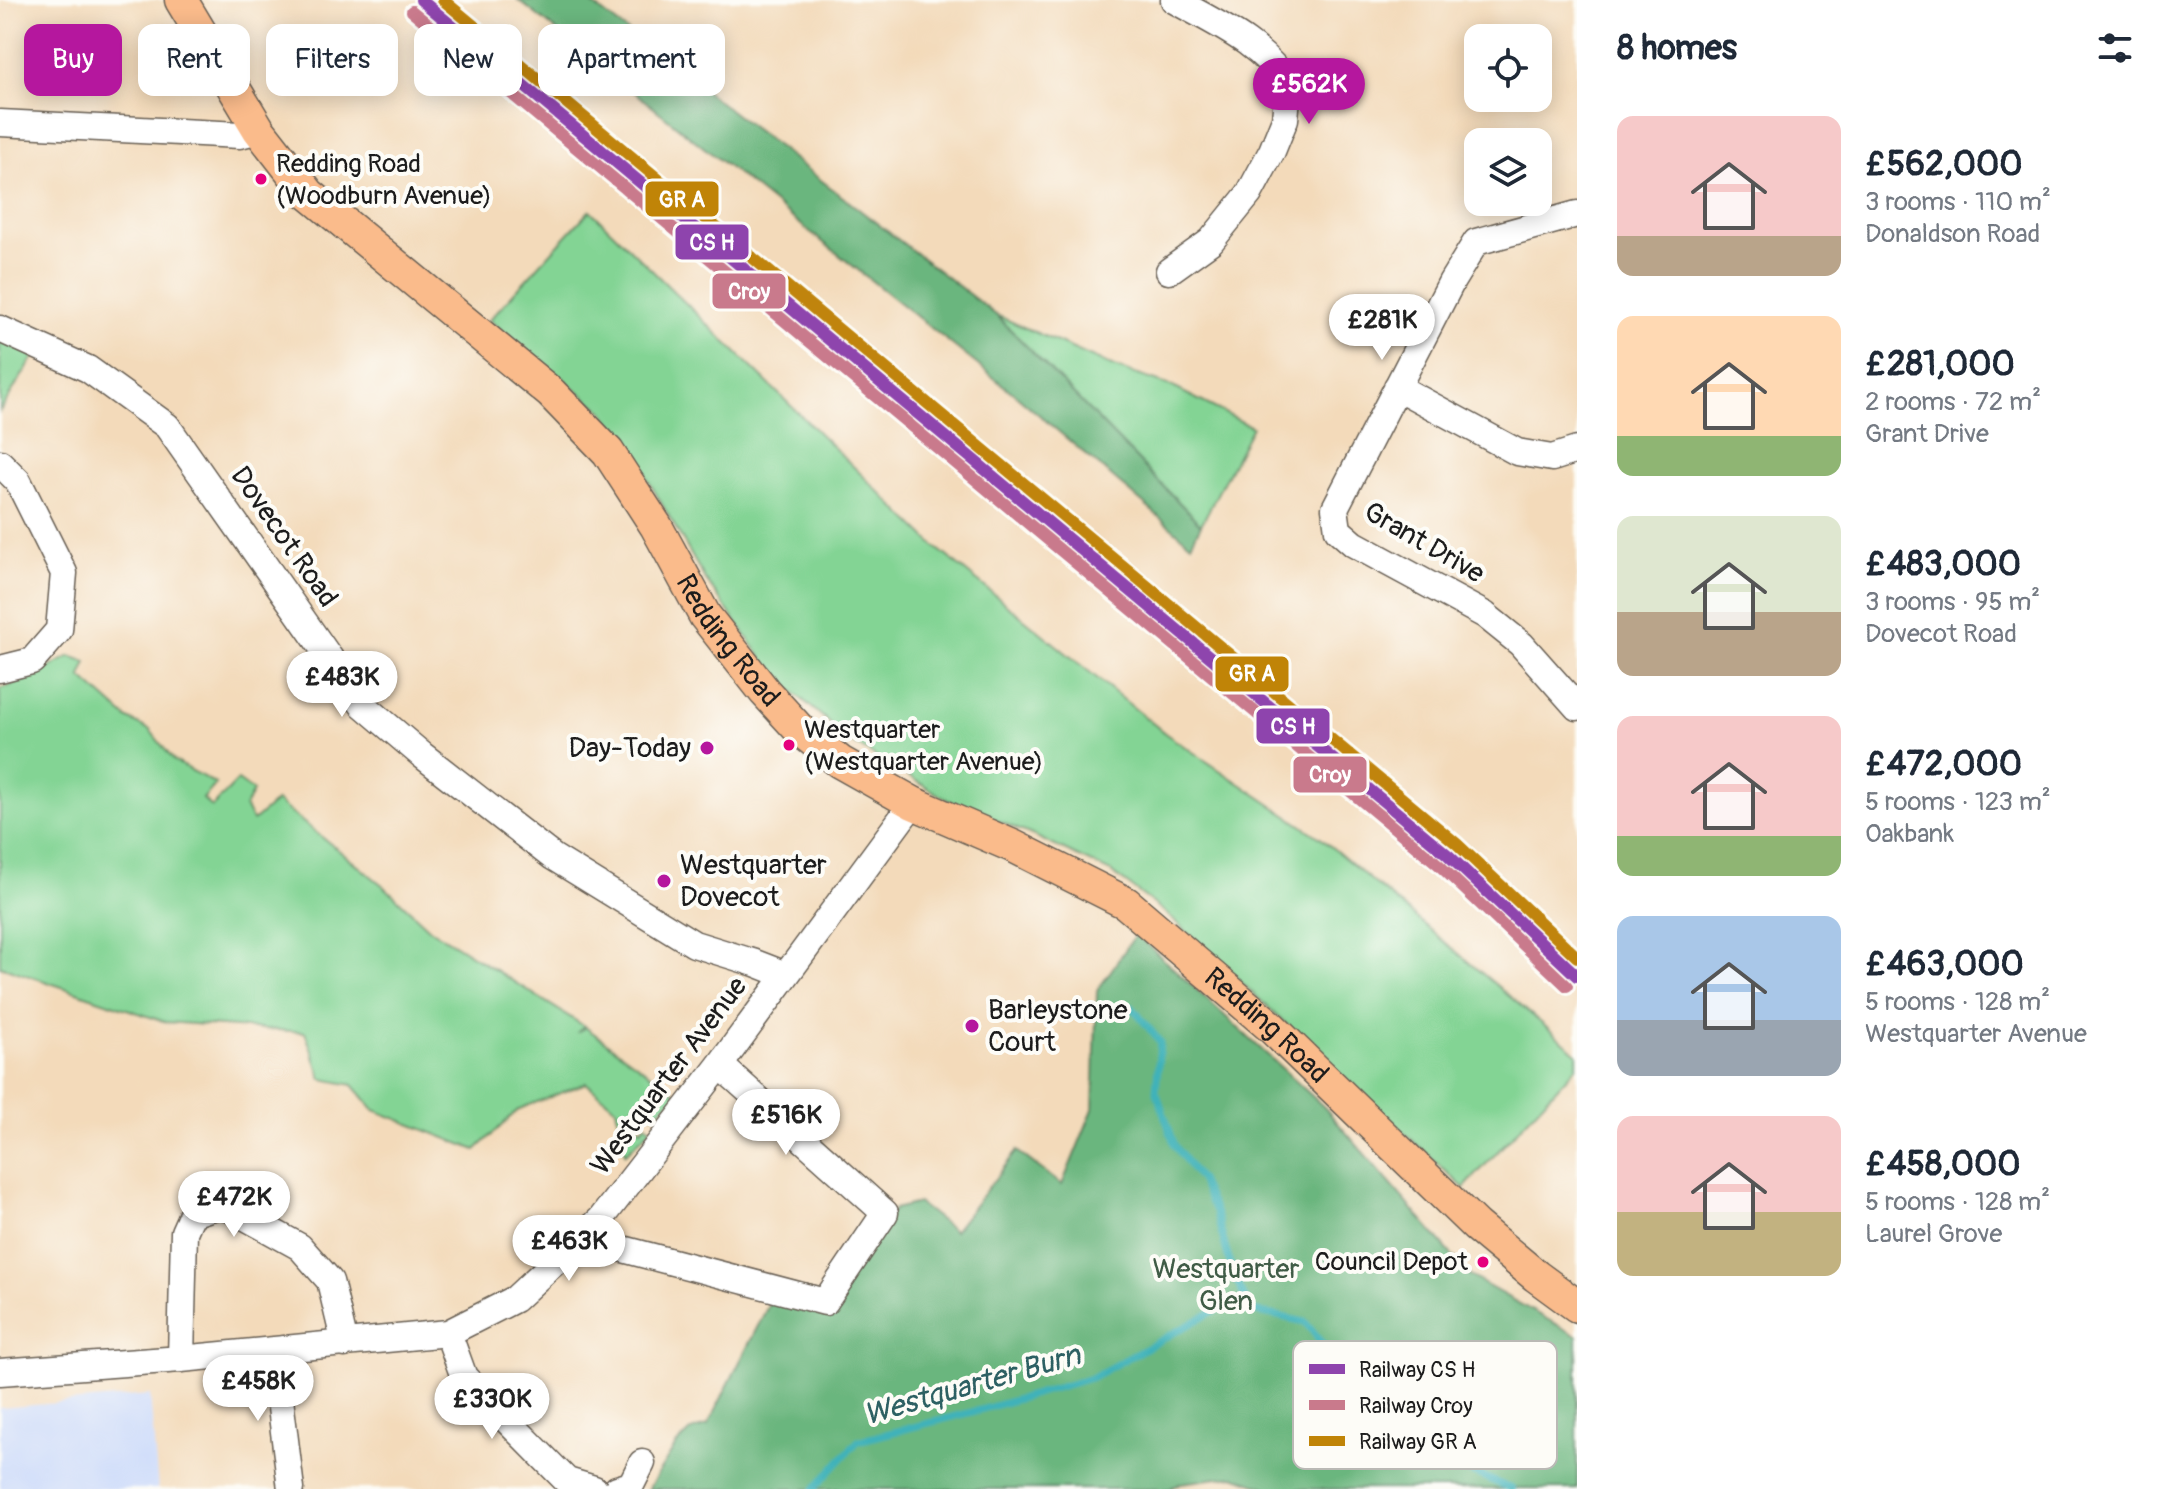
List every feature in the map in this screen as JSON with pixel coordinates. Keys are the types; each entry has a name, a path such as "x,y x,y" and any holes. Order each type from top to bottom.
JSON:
{"main road":[{"name":"Redding Road","path":"181,0 259,130 309,194 551,393 608,452 656,526 705,616 765,692 799,729 840,762 913,803 1015,847 1126,903 1270,1026 1476,1226 1577,1306"}],"street":[{"path":"1169,271 1211,241 1249,194 1285,119 1288,86 1271,63 1244,40 1174,0"},
{"path":"0,123 240,135 259,130"},
{"name":"Grant Drive","path":"1577,214 1476,242 1452,281 1335,508 1338,530 1354,544 1485,615 1521,644 1577,707"},
{"name":"Dovecot Road","path":"0,329 88,369 167,426 362,704 422,755 553,857 694,944 786,975"},
{"path":"1397,387 1517,452 1552,458 1577,450"},
{"path":"0,463 18,481 64,573 59,630 32,661 0,669"},
{"name":"Westquarter Avenue","path":"0,1372 181,1359 448,1333 515,1299 601,1219 720,1065 913,803"},
{"path":"581,1238 825,1302 885,1213 720,1065"},
{"path":"181,1359 184,1232 192,1214 222,1204 300,1247 330,1281 345,1344"},
{"path":"448,1333 464,1377 567,1481 594,1489"},
{"path":"274,1350 291,1489"},
{"path":"617,1489 631,1485 642,1463"}],"shaded area":[{"path":"150,1395 158,1489 0,1489 0,1408"}],"green space":[{"path":"518,0 587,0 618,24 548,24"},
{"path":"639,96 712,96 996,315 1201,525 1191,544 1018,397"},
{"path":"590,210 938,549 1166,734 1322,839 1577,1053 1577,1066 1464,1188 1166,913 1111,872 948,800 853,743 775,676 705,579 643,471 604,412 489,320"},
{"path":"996,315 1114,367 1171,386 1252,427 1201,525"},
{"path":"0,329 40,347 0,411"},
{"path":"70,656 87,662 81,677 128,719 150,730 174,761 216,784 203,799 212,807 238,780 253,791 245,807 253,821 276,801 385,887 430,929 584,1026 577,1033 585,1027 678,1094 654,1116 638,1101 625,1114 641,1129 646,1124 651,1129 625,1154 616,1108 586,1083 519,1109 476,1150 374,1110 353,1085 322,1079 305,1032 165,1022 0,966 0,689 33,677"},
{"name":"Westquarter Glen","path":"1136,934 1325,1108 1470,1276 1577,1336 1577,1489 1270,1489 1234,1476 1181,1483 1169,1489 648,1489 676,1445 691,1431 708,1425 773,1296 826,1308 894,1209 918,1203 954,1231 1017,1151 1062,1185 1093,1109 1097,991"}],"waterway":[{"path":"1132,1007 1160,1042 1156,1091 1175,1146 1200,1180 1216,1214 1233,1274 1251,1310"},
{"name":"Westquarter Burn","path":"814,1489 858,1441 1091,1378 1225,1305 1305,1322 1320,1341"},
{"name":"Westquarter Burn","path":"1464,1469 1512,1489"}],"transit line":[{"path":"421,0 1448,855 1577,976"},
{"path":"443,0 1457,844 1577,957"}],"rail line":[{"name":"Croy","path":"412,11 1439,865 1567,986"}],"place":[{"name":"Redding Road (Woodburn Avenue)","path":"261,179"},
{"name":"Westquarter (Westquarter Avenue)","path":"789,745"},
{"name":"Day-Today","path":"707,748"},
{"name":"Westquarter Dovecot","path":"664,881"},
{"name":"Barleystone Court","path":"972,1026"},
{"name":"Council Depot","path":"1483,1262"}]}
